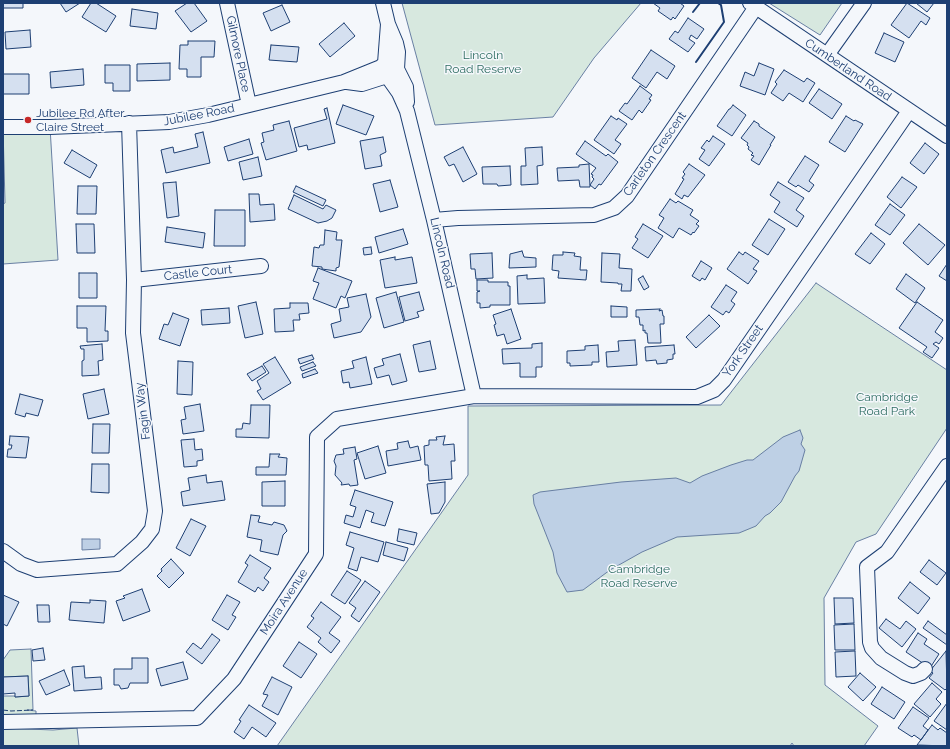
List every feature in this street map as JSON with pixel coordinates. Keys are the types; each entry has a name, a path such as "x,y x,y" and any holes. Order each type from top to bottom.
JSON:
{"street":[{"name":"Gilmore Place","path":"227,3 249,105"},
{"name":"Lincoln Road","path":"383,3 388,24 398,52 390,70 406,87 407,111 434,220 474,396"},
{"path":"827,55 864,3"},
{"name":"Cumberland Road","path":"753,5 947,136"},
{"name":"Carleton Crescent","path":"434,220 458,218 594,215 614,208 628,196 753,5"},
{"name":"Jubilee Road","path":"3,127 169,122 208,115 344,82 362,84 390,70"},
{"name":"York Street","path":"474,396 697,397 714,390 724,380 908,111"},
{"name":"Fagin Way","path":"3,552 21,564 37,570 117,564 142,542 152,529 155,511 133,333 134,280 129,124"},
{"name":"Castle Court","path":"134,280 261,266"},
{"name":"Moira Avenue","path":"3,722 197,718 234,679 316,554 317,437 338,419 474,396"},
{"path":"925,669 914,676 905,673 881,658 872,648 870,642 867,567 887,552 947,466"}],"green space":[{"name":"Lincoln Road Reserve","path":"402,3 641,3 594,58 553,117 435,125"},
{"path":"769,3 842,3 820,35"},
{"path":"3,127 50,127 58,260 3,264 3,204 5,203"},
{"name":"Cambridge Road Reserve","path":"816,283 947,370 947,428 876,534 856,542 824,598 825,685 878,726 864,746 794,746 792,743 790,746 277,746 468,475 468,406 721,405"},
{"path":"31,649 33,710 27,710 36,711 36,717 3,717 3,696 29,696 28,676 3,677 3,660 10,650"},
{"path":"3,728 53,730 77,728 79,746 3,746"}],"water":[{"path":"800,430 803,438 801,444 805,450 799,471 781,502 756,526 739,533 677,537 642,552 610,570 583,590 567,592 557,573 553,552 534,504 533,495 540,492 621,482 676,478 690,483 702,476 731,465 747,460 753,460 783,437"},
{"path":"82,539 100,539 100,549 82,550"}],"building":[{"path":"3,3 23,3 23,8 3,8"},
{"path":"60,3 80,3 66,12"},
{"path":"91,3 96,3 116,16 106,32 82,17"},
{"path":"187,3 194,3 207,21 191,32 175,11"},
{"path":"653,3 680,3 684,6 675,19 673,17 671,20 658,11 660,8"},
{"path":"907,3 930,18 926,25 921,21 909,38 891,25"},
{"path":"916,3 934,3 927,12"},
{"path":"282,5 290,22 271,31 263,13"},
{"path":"132,9 158,13 156,29 130,26"},
{"path":"688,18 704,29 697,39 691,35 689,39 695,43 688,52 669,39 675,31 678,33"},
{"path":"344,23 355,36 330,57 319,44"},
{"path":"30,30 31,47 6,49 5,32"},
{"path":"884,33 904,42 895,62 875,53"},
{"path":"188,41 215,41 214,57 201,57 201,77 187,77 187,69 179,69 180,45 188,45"},
{"path":"271,45 299,47 297,62 269,60"},
{"path":"651,50 675,66 667,79 657,72 646,88 632,78"},
{"path":"170,63 170,80 137,81 137,64"},
{"path":"759,63 774,69 765,95 740,86 745,72 754,76"},
{"path":"105,65 130,65 130,91 113,91 113,83 105,83"},
{"path":"83,69 84,85 51,88 50,72"},
{"path":"784,70 804,82 807,78 815,83 803,102 789,93 783,101 771,93 777,84 775,82"},
{"path":"3,74 29,74 29,94 3,94"},
{"path":"640,86 652,95 649,99 651,100 642,113 639,110 632,120 619,111 625,103 627,104"},
{"path":"819,89 842,104 832,119 809,103"},
{"path":"343,105 374,116 366,135 336,124"},
{"path":"733,105 746,115 732,136 717,126"},
{"path":"327,108 335,143 308,150 307,145 299,147 294,128 327,119 324,109"},
{"path":"611,116 617,120 618,118 627,124 615,140 621,144 614,154 594,140"},
{"path":"846,116 863,124 845,152 829,142"},
{"path":"289,121 297,151 266,160 261,143 264,142 262,133 274,130 273,125"},
{"path":"754,121 775,137 759,165 751,160 754,156 751,155 753,153 748,149 748,143 741,138"},
{"path":"203,132 210,163 166,173 161,150 173,147 174,153 198,147 195,134"},
{"path":"713,136 725,144 709,166 699,159 705,150 701,148 707,140 709,142"},
{"path":"383,137 386,152 380,155 382,166 365,169 360,141"},
{"path":"249,139 253,154 228,161 224,147"},
{"path":"585,141 606,156 608,154 618,162 601,185 599,184 595,189 590,185 594,179 592,177 593,175 591,174 596,168 576,154"},
{"path":"925,143 939,154 924,174 910,163"},
{"path":"463,147 477,174 463,182 454,164 449,166 444,157"},
{"path":"542,147 543,165 537,166 538,184 521,185 521,166 526,166 525,148"},
{"path":"72,150 97,165 90,178 64,163"},
{"path":"805,156 819,165 809,181 814,185 809,192 798,185 796,187 788,182"},
{"path":"258,157 262,176 243,180 239,162"},
{"path":"589,164 590,187 580,187 579,180 558,181 557,168 579,167 579,165"},
{"path":"689,164 705,175 688,197 684,195 682,199 675,194 684,179 682,178 685,174 683,172"},
{"path":"510,166 511,185 498,186 497,184 483,184 482,167"},
{"path":"902,177 917,187 901,208 887,197"},
{"path":"390,180 398,207 380,212 373,184"},
{"path":"176,182 179,216 167,218 163,183"},
{"path":"778,182 804,198 796,210 804,216 797,227 774,212 780,202 770,195"},
{"path":"78,186 97,186 96,214 77,214"},
{"path":"296,186 326,200 323,206 293,192"},
{"path":"249,194 259,194 260,205 274,204 275,220 250,222"},
{"path":"294,195 323,209 326,205 336,210 332,218 318,223 288,209"},
{"path":"670,199 676,203 678,201 693,210 690,215 699,221 696,224 699,226 691,235 679,228 673,238 658,228 664,218 659,215"},
{"path":"890,204 905,215 890,235 875,225"},
{"path":"215,210 245,210 245,246 214,246"},
{"path":"769,219 785,229 768,255 752,245"},
{"path":"76,224 94,224 95,253 77,253"},
{"path":"643,224 663,236 648,258 632,248 638,239 635,237"},
{"path":"919,224 945,245 928,265 903,243"},
{"path":"167,227 205,233 203,248 165,242"},
{"path":"403,229 408,244 379,253 375,237"},
{"path":"325,230 337,232 336,240 342,240 339,267 336,268 336,271 312,266 314,247 319,248 320,245 324,245"},
{"path":"871,233 885,244 870,264 855,254"},
{"path":"371,247 372,254 364,255 363,248"},
{"path":"522,251 524,257 536,258 536,267 509,268 510,254"},
{"path":"563,252 575,253 574,256 581,257 580,270 587,270 586,280 558,278 559,271 552,270 553,255 563,255"},
{"path":"739,252 743,255 745,252 759,261 753,269 757,271 748,284 727,269"},
{"path":"492,253 493,278 476,279 475,269 471,269 470,254"},
{"path":"602,253 620,254 619,268 632,269 631,291 621,291 622,284 601,282"},
{"path":"395,257 395,260 412,257 417,283 385,288 380,260"},
{"path":"701,261 712,268 705,280 702,278 700,281 692,276"},
{"path":"947,264 947,281 939,276"},
{"path":"318,268 352,281 345,298 341,296 336,308 313,299 319,283 313,281"},
{"path":"79,273 97,273 97,298 79,298"},
{"path":"906,274 925,288 915,303 896,289"},
{"path":"527,275 527,279 544,278 545,303 518,304 517,276"},
{"path":"643,276 649,287 644,290 638,279"},
{"path":"477,280 488,280 488,282 508,282 508,286 510,286 510,305 490,305 490,307 480,308 480,303 477,303 477,292 480,291 477,291"},
{"path":"726,285 737,292 731,301 735,304 729,313 726,311 723,315 711,307"},
{"path":"396,292 404,322 384,328 376,298"},
{"path":"419,292 424,310 417,312 419,317 405,321 399,297"},
{"path":"366,294 371,317 361,332 334,338 331,324 341,321 339,309 349,307 347,298"},
{"path":"256,302 263,334 245,338 238,306"},
{"path":"917,302 943,320 935,332 943,338 939,344 936,342 933,344 939,348 932,358 923,352 927,347 899,328"},
{"path":"290,303 308,303 309,313 299,314 300,320 293,320 294,331 275,332 274,309 290,308"},
{"path":"77,306 106,306 105,331 108,331 108,341 87,342 87,328 77,328"},
{"path":"611,306 627,307 627,317 611,317"},
{"path":"229,308 230,323 202,325 201,310"},
{"path":"511,309 521,339 507,344 504,334 497,336 494,325 496,324 493,315"},
{"path":"660,309 659,311 662,310 664,316 664,324 660,324 661,343 648,343 647,333 645,333 645,330 643,331 643,325 640,325 639,317 636,317 636,310"},
{"path":"173,313 189,319 180,346 159,339 164,324 168,325"},
{"path":"709,315 720,326 696,348 686,337"},
{"path":"635,340 637,365 607,367 606,352 619,351 618,341"},
{"path":"430,341 436,369 419,372 413,345"},
{"path":"542,343 542,367 536,367 536,377 520,377 520,363 503,364 502,349 532,348 532,344"},
{"path":"102,344 103,360 98,361 99,375 82,376 84,349 81,349 80,346"},
{"path":"598,345 599,362 592,362 592,365 570,366 570,363 567,363 567,351 585,350 585,346"},
{"path":"674,345 675,354 673,354 673,359 667,360 667,363 657,364 656,360 646,361 645,347"},
{"path":"400,354 407,381 392,385 389,375 377,378 374,368 384,365 382,359"},
{"path":"312,355 314,359 300,364 298,359"},
{"path":"275,357 291,383 263,400 257,391 261,389 257,381 269,373 263,364"},
{"path":"366,357 372,384 350,388 349,382 343,383 341,371 354,368 352,361"},
{"path":"178,361 193,362 192,395 177,394"},
{"path":"313,362 316,366 302,371 300,367"},
{"path":"262,366 266,372 252,381 247,374"},
{"path":"315,369 318,373 303,378 302,374"},
{"path":"104,389 109,414 88,419 83,394"},
{"path":"20,394 43,400 38,416 26,413 25,417 15,414"},
{"path":"200,404 204,431 183,434 181,420 186,419 184,407"},
{"path":"251,405 270,405 269,438 236,437 236,429 242,429 243,423 250,424"},
{"path":"93,424 110,424 109,453 92,453"},
{"path":"10,436 29,437 26,458 7,457 8,449 11,449 12,445 9,445"},
{"path":"445,436 443,445 454,444 455,461 451,461 452,479 429,481 428,465 425,465 424,446 429,445 429,440 437,440 436,437"},
{"path":"194,439 195,450 202,449 203,460 197,461 197,466 184,467 181,440"},
{"path":"408,441 410,448 418,446 421,460 388,466 386,451 398,449 397,443"},
{"path":"378,446 386,473 365,479 357,453"},
{"path":"355,447 357,459 354,460 358,485 341,485 342,483 335,475 336,466 334,461 336,455 344,454 343,449"},
{"path":"270,454 280,454 278,457 287,458 286,475 256,475 256,467 269,467"},
{"path":"92,464 109,464 109,493 91,492"},
{"path":"206,475 207,483 222,481 225,500 183,506 181,492 190,490 188,478"},
{"path":"285,481 285,506 262,506 262,482"},
{"path":"445,482 445,502 439,513 431,514 427,484"},
{"path":"355,490 393,502 385,526 371,522 374,513 366,510 360,528 344,523 346,515 353,517 356,507 350,505"},
{"path":"251,515 260,516 258,522 272,525 274,522 284,525 287,531 283,535 278,555 260,551 262,540 247,537"},
{"path":"191,519 206,526 190,556 176,548"},
{"path":"399,529 417,533 414,545 397,541"},
{"path":"350,532 384,542 378,562 361,557 357,571 348,568 354,548 346,545"},
{"path":"386,542 408,548 404,561 383,555"},
{"path":"250,555 271,568 264,578 269,582 263,591 258,587 255,592 238,582 248,565 245,563"},
{"path":"171,559 184,573 169,588 157,576 162,571 161,569"},
{"path":"929,560 946,573 937,585 920,572"},
{"path":"347,571 361,580 345,604 331,595"},
{"path":"365,581 380,592 359,622 351,616 356,608 349,603"},
{"path":"910,582 930,598 918,614 898,598"},
{"path":"142,589 150,611 123,621 116,601 125,598 123,596"},
{"path":"3,595 19,602 7,626 3,624"},
{"path":"227,595 240,602 232,615 236,617 228,630 212,620"},
{"path":"834,598 853,598 854,623 835,624"},
{"path":"90,600 106,601 104,623 69,620 71,602 90,603"},
{"path":"321,602 341,617 329,633 340,641 331,653 318,642 321,638 307,627 314,618 311,616"},
{"path":"37,605 49,605 50,622 38,622"},
{"path":"886,619 900,629 906,621 916,629 902,647 879,628"},
{"path":"928,621 947,635 947,645 923,628"},
{"path":"854,624 855,650 835,650 834,625"},
{"path":"918,633 927,639 924,644 939,654 930,668 906,652"},
{"path":"212,634 220,640 202,664 186,652 193,643 201,649"},
{"path":"299,642 317,654 301,678 283,666"},
{"path":"43,648 45,660 33,661 32,650"},
{"path":"855,651 856,676 836,677 835,652"},
{"path":"946,651 947,688 945,690 929,678 933,673 930,671"},
{"path":"132,658 148,658 148,683 130,683 128,688 121,689 119,685 114,685 114,669 132,669"},
{"path":"183,662 188,679 161,686 156,669"},
{"path":"84,666 85,678 101,677 102,689 74,691 72,667"},
{"path":"64,670 70,685 46,695 39,681"},
{"path":"860,673 876,687 863,701 848,687"},
{"path":"28,676 29,696 15,697 15,693 3,694 3,677"},
{"path":"272,677 292,687 278,715 262,706 268,695 263,694"},
{"path":"932,683 942,692 936,699 941,704 930,717 914,704"},
{"path":"882,687 905,702 894,719 871,704"},
{"path":"947,703 947,730 934,721"},
{"path":"249,705 276,723 266,737 252,727 244,739 234,732 241,721 239,720"},
{"path":"913,707 929,718 923,726 928,730 921,740 914,735 912,737 898,728"},
{"path":"932,725 938,730 940,728 947,733 947,746 917,745"}],"fence":[{"path":"3,710 33,710"}],"wall":[{"path":"693,12 700,3"},
{"path":"696,62 724,22 721,5 718,3"}],"place":[{"name":"Jubilee Rd After Claire Street","path":"28,120"}],"park label":[{"name":"Cambridge Road Park","path":"887,404"}]}
